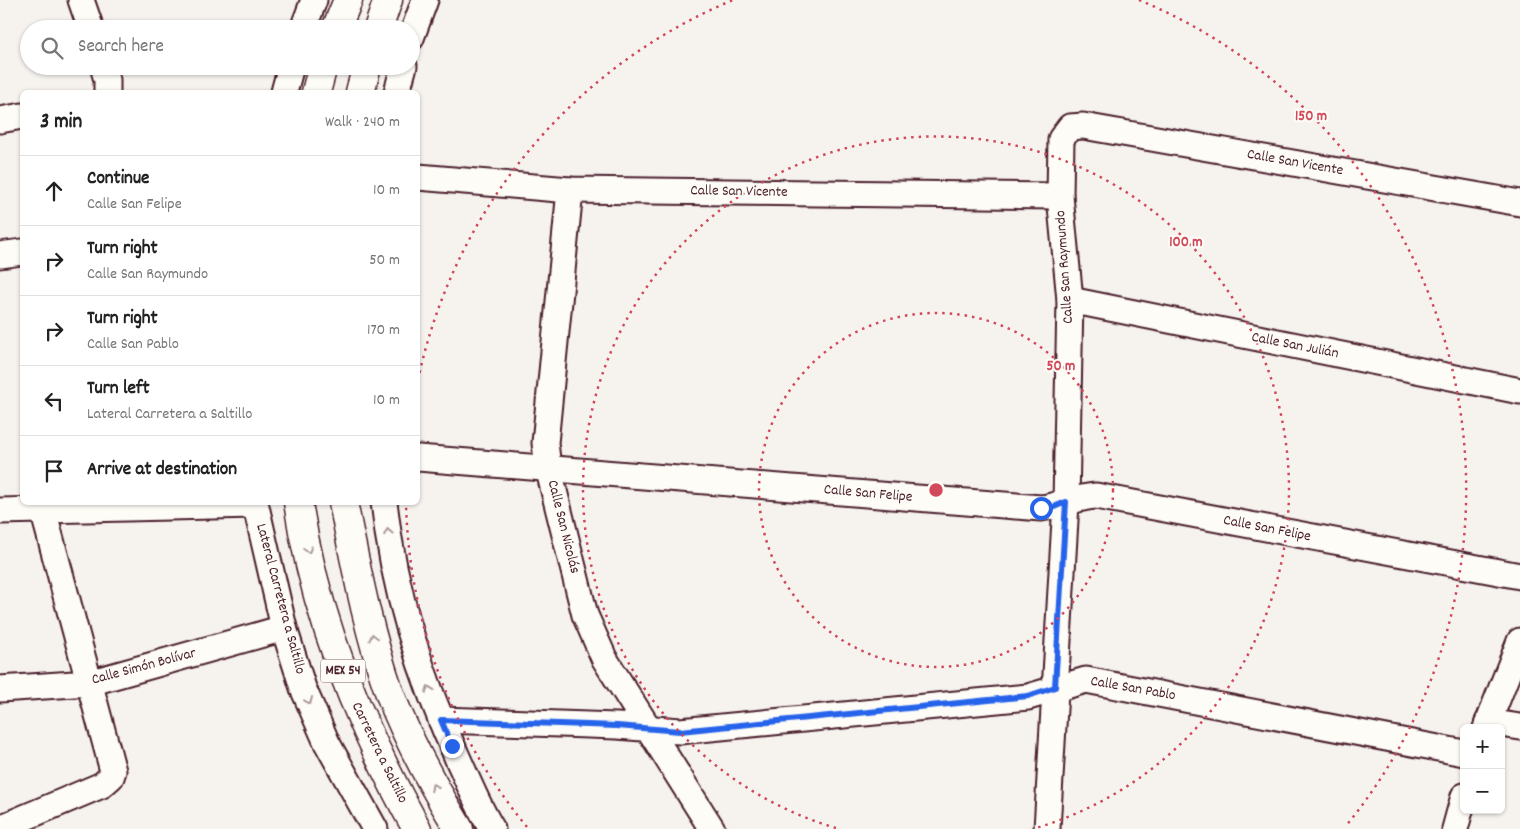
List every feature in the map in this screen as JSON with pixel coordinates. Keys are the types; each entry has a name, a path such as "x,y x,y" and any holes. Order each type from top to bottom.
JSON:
{"main road":[{"path":"340,20 348,0"},
{"path":"381,20 388,0"},
{"path":"317,90 321,75"},
{"path":"361,90 365,75"},
{"name":"Carretera a Saltillo","path":"299,505 323,608 355,706 377,755 417,829"},
{"name":"MEX 54","path":"345,505 361,594 390,694 409,739 459,829"}],"street":[{"path":"81,0 87,20"},
{"path":"306,20 314,0"},
{"path":"418,20 425,0"},
{"path":"106,75 107,90"},
{"path":"285,90 289,75"},
{"path":"398,90 402,75"},
{"path":"0,120 20,116"},
{"name":"Calle San Vicente","path":"1070,127 1083,126 1520,203"},
{"name":"Calle San Raymundo","path":"1047,829 1066,502 1070,300 1060,196 1061,139 1070,127"},
{"name":"Calle San Vicente","path":"420,177 570,190 1060,196"},
{"name":"Calle San Nicolás","path":"570,190 545,443 548,467 585,615 593,636 649,730 712,829"},
{"path":"0,254 20,252"},
{"name":"Calle San Julián","path":"1070,300 1520,391"},
{"name":"Calle San Felipe","path":"420,458 1041,508 1054,507 1080,497 1096,496 1520,576"},
{"path":"0,511 220,505"},
{"name":"Lateral Carretera a Saltillo","path":"255,505 284,628 303,688 327,743 375,829"},
{"path":"385,505 402,606 441,720 492,829"},
{"path":"0,828 102,785 111,777 112,765 43,510"},
{"name":"Calle Simón Bolívar","path":"0,688 89,683 284,628"},
{"path":"1487,724 1520,641"},
{"name":"Calle San Pablo","path":"441,720 617,726 680,731 1028,696 1086,680 1460,752"},
{"path":"1505,726 1520,727"},
{"path":"1455,829 1460,811"}],"route":[{"path":"452,746 441,720 617,726 680,731 1028,696 1044,692 1055,687 1066,502 1054,507 1041,508"}]}
